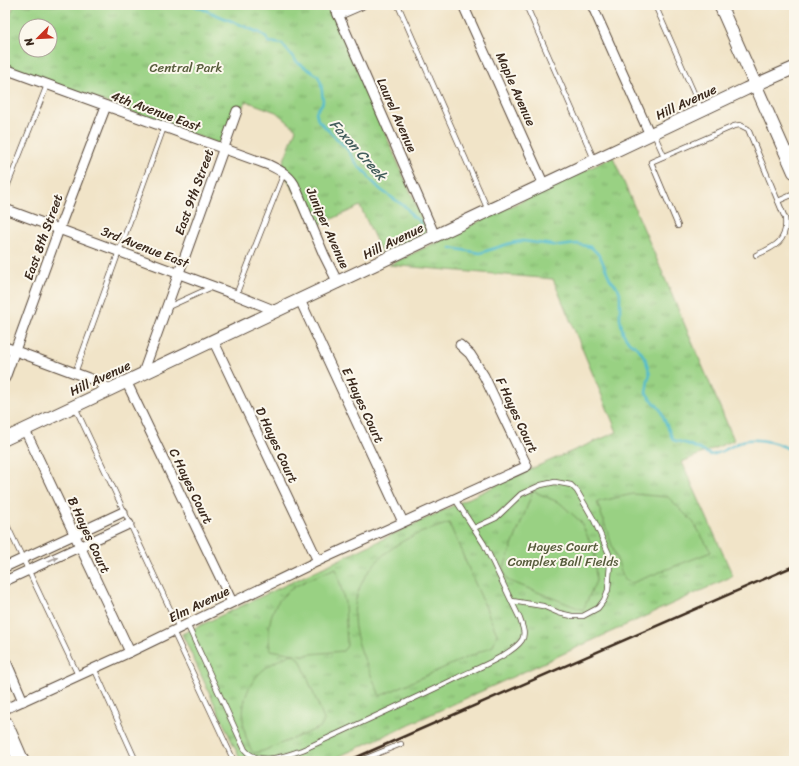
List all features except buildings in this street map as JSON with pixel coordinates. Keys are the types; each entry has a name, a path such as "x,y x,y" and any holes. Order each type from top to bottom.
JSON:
{"highway":[{"path":"5,724 21,761"}],"street":[{"name":"Laurel Avenue","path":"334,5 435,236"},
{"path":"338,15 361,5"},
{"name":"Maple Avenue","path":"464,5 544,185"},
{"path":"592,5 652,134"},
{"path":"720,5 756,85 790,150 794,172"},
{"name":"Hill Avenue","path":"5,439 794,68"},
{"name":"4th Avenue East","path":"5,70 269,165 284,173 294,184"},
{"name":"East 8th Street","path":"5,378 59,229 106,106"},
{"name":"East 9th Street","path":"143,373 237,111"},
{"name":"Juniper Avenue","path":"294,184 324,255 338,283"},
{"name":"3rd Avenue East","path":"5,209 214,286 276,311"},
{"name":"E Hayes Court","path":"300,300 403,522"},
{"name":"D Hayes Court","path":"213,340 318,561"},
{"name":"F Hayes Court","path":"403,522 527,466 484,376 470,354 460,344"},
{"path":"5,347 99,382 109,389"},
{"name":"C Hayes Court","path":"126,381 232,602"},
{"name":"B Hayes Court","path":"25,430 130,652"},
{"path":"5,567 123,512"},
{"name":"Elm Avenue","path":"5,709 130,652 318,561 403,522"},
{"path":"5,581 128,524"},
{"path":"5,659 23,701"}],"lane":[{"path":"398,5 489,211"},
{"path":"526,5 594,161"},
{"path":"655,5 702,111"},
{"path":"5,192 47,85"},
{"path":"678,226 651,162 734,126 740,125 748,129 785,218 785,231 783,237 776,245 756,255"},
{"path":"75,373 164,127"},
{"path":"652,134 664,156"},
{"path":"236,295 284,173"},
{"path":"778,201 794,194"},
{"path":"166,307 214,286"},
{"path":"74,406 176,629 234,761"},
{"path":"474,528 496,518 521,494 541,485 555,482 570,485 577,491 594,520 609,554 610,564 608,590 604,600 598,608 583,616 572,616 559,613 543,606 512,601"},
{"path":"187,624 245,750 248,755 254,758 269,759 285,757 432,690 502,655 516,646 524,635 524,630 520,619 484,544 455,499"},
{"path":"5,521 78,675"},
{"path":"94,668 136,761"},
{"path":"360,761 401,744"}],"green space":[{"name":"Central Park","path":"14,5 329,5 425,225 425,234 383,256 360,206 315,227 281,168 296,129 276,112 246,101 243,107 236,105 219,144 5,65 5,30"},
{"name":"Hayes Court Complex Ball Fields","path":"613,157 734,440 682,462 733,576 329,761 241,761 182,634 533,468 617,432 553,279 389,265"},
{"path":"533,491 560,503 581,522 594,551 596,581 583,610 507,580 503,570"},
{"path":"633,494 668,497 694,523 711,552 632,583 624,580 597,502"},
{"path":"449,523 497,634 493,646 380,696 364,658 356,634 354,617 360,586 367,573 377,561 389,551 417,534"},
{"path":"336,568 345,603 347,646 343,651 301,655 270,650 269,631 271,617 276,605 284,595 294,587"},
{"path":"292,654 300,659 324,720 321,727 263,751 253,753 248,744 243,723 244,702 247,692 258,675 265,668"}],"waterway":[{"name":"Faxon Creek","path":"193,5 260,33 265,36 269,42 282,44 297,62 318,76 321,83 323,101 316,112 318,120 347,149 358,166 370,179 381,190 407,208 412,216 420,221 421,225"},
{"name":"Faxon Creek","path":"451,248 480,253 511,243 523,241 560,246 577,244 591,247 600,256 610,279 618,288 620,293 620,319 623,333 629,342 638,348 645,358 650,374 646,393 660,409 673,440 688,444 711,455 719,453 743,441 749,440 762,440 777,444 794,453"}],"railway":[{"path":"348,761 794,566"}]}
